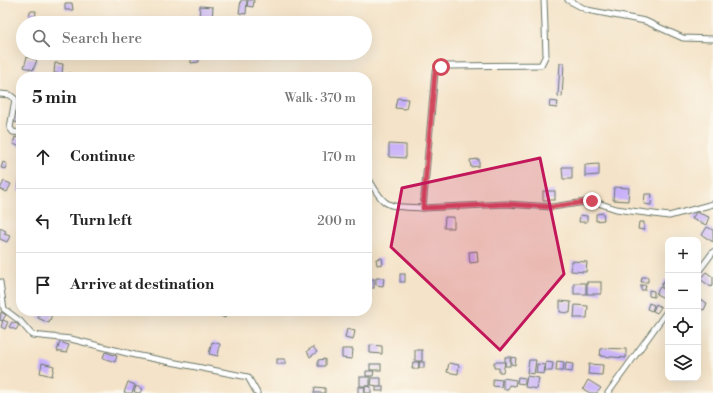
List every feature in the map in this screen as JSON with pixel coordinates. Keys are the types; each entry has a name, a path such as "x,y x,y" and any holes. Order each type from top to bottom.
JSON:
{"street":[{"path":"423,208 435,72 441,67 448,66 541,65 546,55 544,0"},
{"path":"568,0 587,10 645,20 683,38 713,39"},
{"path":"0,94 10,95 15,99 10,128 13,132 16,133"},
{"path":"372,185 378,195 390,206 423,208 506,204 552,207 592,201 616,209 669,216 713,204"},
{"path":"701,268 713,252"},
{"path":"0,282 4,309 20,321 32,335 71,339 135,355 248,377 257,393"},
{"path":"608,393 665,314"}],"highlighted area":[{"path":"540,158 564,274 500,350 391,247 402,188"}],"building":[{"path":"241,0 247,0 246,14 239,13"},
{"path":"248,0 254,0 253,7 247,6"},
{"path":"65,3 72,3 73,10 65,10"},
{"path":"200,6 213,7 212,16 199,16"},
{"path":"30,11 36,11 36,16 29,16"},
{"path":"26,60 37,60 33,70 24,67"},
{"path":"191,60 199,60 199,62 191,63"},
{"path":"55,63 63,64 62,72 54,72"},
{"path":"560,63 564,63 562,97 558,96"},
{"path":"397,98 408,99 406,109 395,108"},
{"path":"550,101 558,102 557,108 549,107"},
{"path":"15,113 16,113 16,122 14,122"},
{"path":"15,137 16,137 16,145 13,144"},
{"path":"389,144 406,145 406,158 389,157"},
{"path":"479,159 479,166 471,167 470,160"},
{"path":"3,162 7,164 6,169 1,168"},
{"path":"599,164 599,175 585,176 585,165"},
{"path":"562,167 572,167 572,179 563,179"},
{"path":"4,181 11,184 7,192 0,189"},
{"path":"614,187 629,188 628,201 613,200"},
{"path":"543,191 555,191 555,200 543,200"},
{"path":"645,194 652,194 651,205 644,204"},
{"path":"696,212 709,217 706,225 692,219"},
{"path":"603,213 604,220 596,221 596,214"},
{"path":"580,215 587,216 587,222 579,222"},
{"path":"445,217 454,217 454,228 444,228"},
{"path":"639,222 644,222 644,230 638,229"},
{"path":"707,227 713,230 713,242 702,235"},
{"path":"0,228 6,231 4,234 10,236 7,242 0,239"},
{"path":"477,251 478,262 470,263 469,252"},
{"path":"382,258 383,264 377,265 376,259"},
{"path":"572,261 587,262 586,272 571,271"},
{"path":"706,272 713,277 713,284 711,287 701,280"},
{"path":"400,274 405,274 405,282 400,282"},
{"path":"642,277 648,277 648,282 641,282"},
{"path":"376,278 384,278 383,286 376,285"},
{"path":"372,279 374,279 374,288 372,288"},
{"path":"665,279 665,288 661,286"},
{"path":"587,282 601,282 601,294 587,294"},
{"path":"574,283 586,283 586,294 574,294"},
{"path":"641,285 646,285 645,290 641,290"},
{"path":"660,287 665,290 665,298 656,294"},
{"path":"649,290 654,291 654,297 649,296"},
{"path":"701,300 707,303 704,310 701,309"},
{"path":"560,301 571,302 570,313 560,312"},
{"path":"649,303 654,305 652,311 647,309"},
{"path":"656,304 661,307 657,313 653,311"},
{"path":"575,305 588,306 587,318 574,318"},
{"path":"1,312 6,315 2,321 0,320"},
{"path":"39,316 51,316 49,323 38,318"},
{"path":"3,320 8,322 5,329 1,327"},
{"path":"12,322 19,325 16,330 9,327"},
{"path":"347,329 355,331 353,340 345,338"},
{"path":"60,342 69,345 66,353 57,351"},
{"path":"212,342 220,344 218,356 209,354"},
{"path":"370,345 382,346 382,354 370,353"},
{"path":"313,347 317,352 310,357 307,351"},
{"path":"601,348 626,349 626,358 600,356"},
{"path":"342,349 353,349 352,359 342,358"},
{"path":"415,350 422,350 422,361 415,361"},
{"path":"105,352 117,356 115,362 103,358"},
{"path":"505,357 510,357 510,366 505,366"},
{"path":"511,357 516,358 515,365 511,364"},
{"path":"277,359 285,359 285,364 277,364"},
{"path":"325,359 325,366 318,366 318,360"},
{"path":"529,360 536,360 534,374 527,373"},
{"path":"557,361 564,362 563,371 556,371"},
{"path":"413,362 419,362 419,369 412,369"},
{"path":"419,362 424,362 424,368 419,368"},
{"path":"494,362 505,362 503,372 499,372 499,368 494,368"},
{"path":"546,362 553,363 552,371 545,371"},
{"path":"42,363 54,366 52,376 40,373"},
{"path":"449,363 459,365 458,374 447,372"},
{"path":"566,363 573,364 572,372 565,371"},
{"path":"370,364 381,364 381,370 370,370"},
{"path":"537,364 545,365 544,374 536,373"},
{"path":"589,364 603,365 602,375 588,374"},
{"path":"366,371 374,371 373,376 366,376"},
{"path":"527,376 539,378 537,389 525,387"},
{"path":"360,377 370,377 370,386 360,386"},
{"path":"518,377 525,378 525,384 517,383"},
{"path":"372,378 381,378 381,386 371,385"},
{"path":"503,378 516,380 515,386 509,385 508,389 503,389"},
{"path":"493,379 502,380 501,387 493,386"},
{"path":"588,380 601,388 597,393 590,393 583,389"},
{"path":"128,382 135,385 132,393 124,393"},
{"path":"136,386 142,389 140,393 134,392"},
{"path":"365,386 371,387 371,393 365,393"},
{"path":"315,387 325,388 325,393 314,393"},
{"path":"358,387 365,387 364,393 358,393"},
{"path":"376,387 383,387 383,391 376,391"}],"route":[{"path":"441,67 435,72 423,208 506,204 552,207 592,201"}]}
